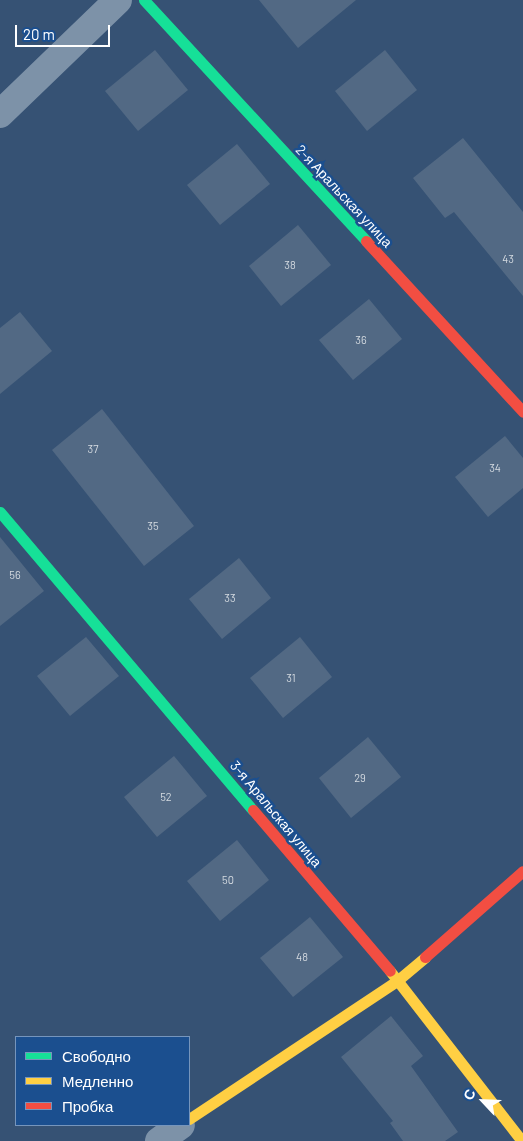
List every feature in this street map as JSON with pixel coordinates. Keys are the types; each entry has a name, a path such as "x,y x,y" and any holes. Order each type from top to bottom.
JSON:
{"street":[{"path":"0,114 118,0"},
{"name":"2-я Аральская улица","path":"144,0 523,412"},
{"name":"3-я Аральская улица","path":"0,512 398,980 522,1141"},
{"path":"190,1118 398,980 523,871"},
{"path":"159,1141 179,1126"}],"building":[{"path":"259,0 356,0 298,48"},
{"path":"155,50 188,90 138,131 105,91"},
{"path":"385,50 417,90 367,131 335,91"},
{"path":"463,138 523,212 523,296 454,212 445,218 413,178"},
{"path":"237,144 270,184 220,225 187,185"},
{"path":"298,225 331,265 281,306 249,266"},
{"path":"369,299 402,339 353,380 319,340"},
{"path":"20,312 52,351 0,394 0,328"},
{"path":"102,409 194,526 144,566 52,450"},
{"path":"505,436 523,458 523,488 488,517 455,477"},
{"path":"0,537 44,591 0,626"},
{"path":"239,558 271,598 222,639 189,599"},
{"path":"86,637 119,676 70,716 37,676"},
{"path":"300,637 332,677 283,718 250,678"},
{"path":"368,737 401,777 351,818 319,778"},
{"path":"174,756 207,796 157,837 124,797"},
{"path":"237,840 269,880 220,921 187,881"},
{"path":"310,917 343,957 293,997 260,958"},
{"path":"391,1016 423,1056 411,1066 458,1132 445,1141 403,1141 390,1123 393,1121 341,1057"}],"traffic: fast":[{"path":"144,0 366,241"},
{"path":"0,512 253,810"}],"traffic: slow":[{"path":"190,1118 398,980 425,957"},
{"path":"390,971 522,1141"}],"traffic: jam":[{"path":"366,241 523,412"},
{"path":"253,810 390,971"},
{"path":"425,957 523,871"}]}
